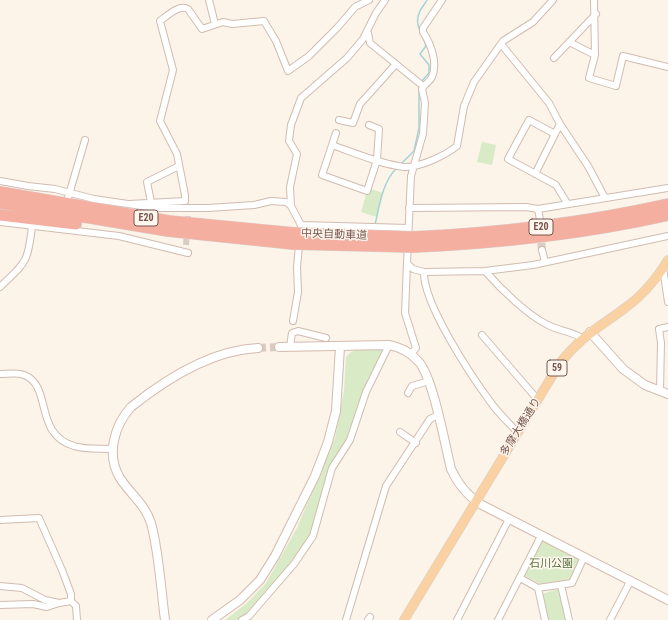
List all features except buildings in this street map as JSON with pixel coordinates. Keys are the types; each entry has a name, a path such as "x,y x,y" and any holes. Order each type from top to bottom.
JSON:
{"highway":[{"name":"中央自動車道","path":"0,192 162,220 220,228 296,234 522,240 625,224 668,214"},
{"name":"中央自動車道","path":"0,203 146,228 267,242 296,234"},
{"name":"中央自動車道","path":"411,237 473,234 541,228 623,214 668,204"},
{"path":"0,215 219,242 267,242"}],"main road":[{"name":"多摩大橋通り","path":"404,620 560,363 586,335 634,300 666,264"}],"street":[{"path":"209,0 215,24"},
{"path":"130,204 185,201 177,154 160,121 173,70 160,21 180,8 185,7 202,29 215,24 264,21 276,41 288,71 309,56 337,28 355,6 369,0"},
{"path":"293,321 298,292 296,234 291,206 290,187 297,154 289,141 291,125 301,98 346,58 368,34 376,13 385,0"},
{"path":"420,84 432,78 434,63 430,43 423,32 423,28 442,0"},
{"path":"332,145 402,167 436,158 449,152 458,146 466,96 474,82 501,44 511,34 533,22 553,0"},
{"path":"594,0 596,14 595,55 590,78 616,86 623,56 668,67"},
{"path":"554,58 596,14"},
{"path":"368,34 370,43 420,84 425,103 423,134 411,176 409,208 411,237 406,263 405,313 416,348 411,354"},
{"path":"569,42 595,55"},
{"path":"501,44 550,103 560,124 588,166 605,198"},
{"path":"339,120 353,124 360,104 396,64"},
{"path":"555,134 529,120 508,159 556,185 567,203"},
{"path":"535,174 560,124"},
{"path":"336,133 322,175 366,191 377,160 379,129 369,126"},
{"path":"68,195 85,140"},
{"path":"151,202 147,182 179,166"},
{"path":"0,181 68,195 155,208 254,205 279,200 286,202 291,206"},
{"path":"409,208 538,208 668,188"},
{"path":"188,208 188,216"},
{"path":"538,208 540,220"},
{"path":"0,222 119,236 186,250"},
{"path":"0,287 25,262 28,255 32,226"},
{"path":"296,234 411,237"},
{"path":"406,263 413,269 424,272 485,271 533,265 668,236"},
{"path":"542,250 545,262"},
{"path":"666,264 668,302"},
{"path":"485,271 501,290 548,325 586,335 624,369 645,385 668,394"},
{"path":"424,272 423,283 429,301 462,359 490,402 518,433"},
{"path":"660,391 661,342 659,329 668,327"},
{"path":"290,347 292,333 298,331 326,338"},
{"path":"482,335 538,400"},
{"path":"242,620 249,616 294,564 313,536 332,468 350,440 366,392 389,345"},
{"path":"279,347 389,345 403,349 411,354 419,361 429,381 451,469 456,481 476,501 541,536 631,580 668,600"},
{"path":"212,620 240,600 260,580 275,556 315,476 328,442 336,411 340,347"},
{"path":"165,620 150,521 142,505 120,477 115,464 113,449 116,431 119,423 131,407 190,368 211,358 234,350 258,348"},
{"path":"0,374 25,375 35,382 39,389 46,420 50,429 62,441 81,448 113,449"},
{"path":"408,393 412,386 429,381"},
{"path":"346,620 386,486 416,443 430,419 438,416"},
{"path":"400,432 416,443"},
{"path":"0,520 39,518 59,563 71,594 71,600 76,606 77,620"},
{"path":"458,620 509,519"},
{"path":"498,620 541,536"},
{"path":"520,578 538,588 572,583 584,557"},
{"path":"610,620 631,580"},
{"path":"562,585 569,620"},
{"path":"0,586 22,588 45,600 59,603"},
{"path":"538,588 545,620"},
{"path":"0,606 33,604 47,607 71,600"}],"green space":[{"path":"482,142 496,145 492,165 477,162"},
{"path":"368,188 383,193 377,217 361,212"},
{"path":"356,350 386,350 366,392 350,440 332,468 313,536 294,564 242,620 225,620 246,604 266,583 297,528 335,438 344,391 346,357 351,352"},
{"name":"石川公園","path":"543,539 580,558 570,579 542,585 525,576"},
{"path":"558,589 566,620 548,620 542,594"}],"waterway":[{"path":"421,82 429,73 429,65 420,54 426,46 419,29 418,16 427,0"},
{"path":"401,164 414,151 419,128 419,85"},
{"path":"375,225 380,202 388,179 397,168"}],"tunnel":[{"path":"186,245 188,216"},
{"path":"540,231 542,250"},
{"path":"258,348 279,347"}]}
